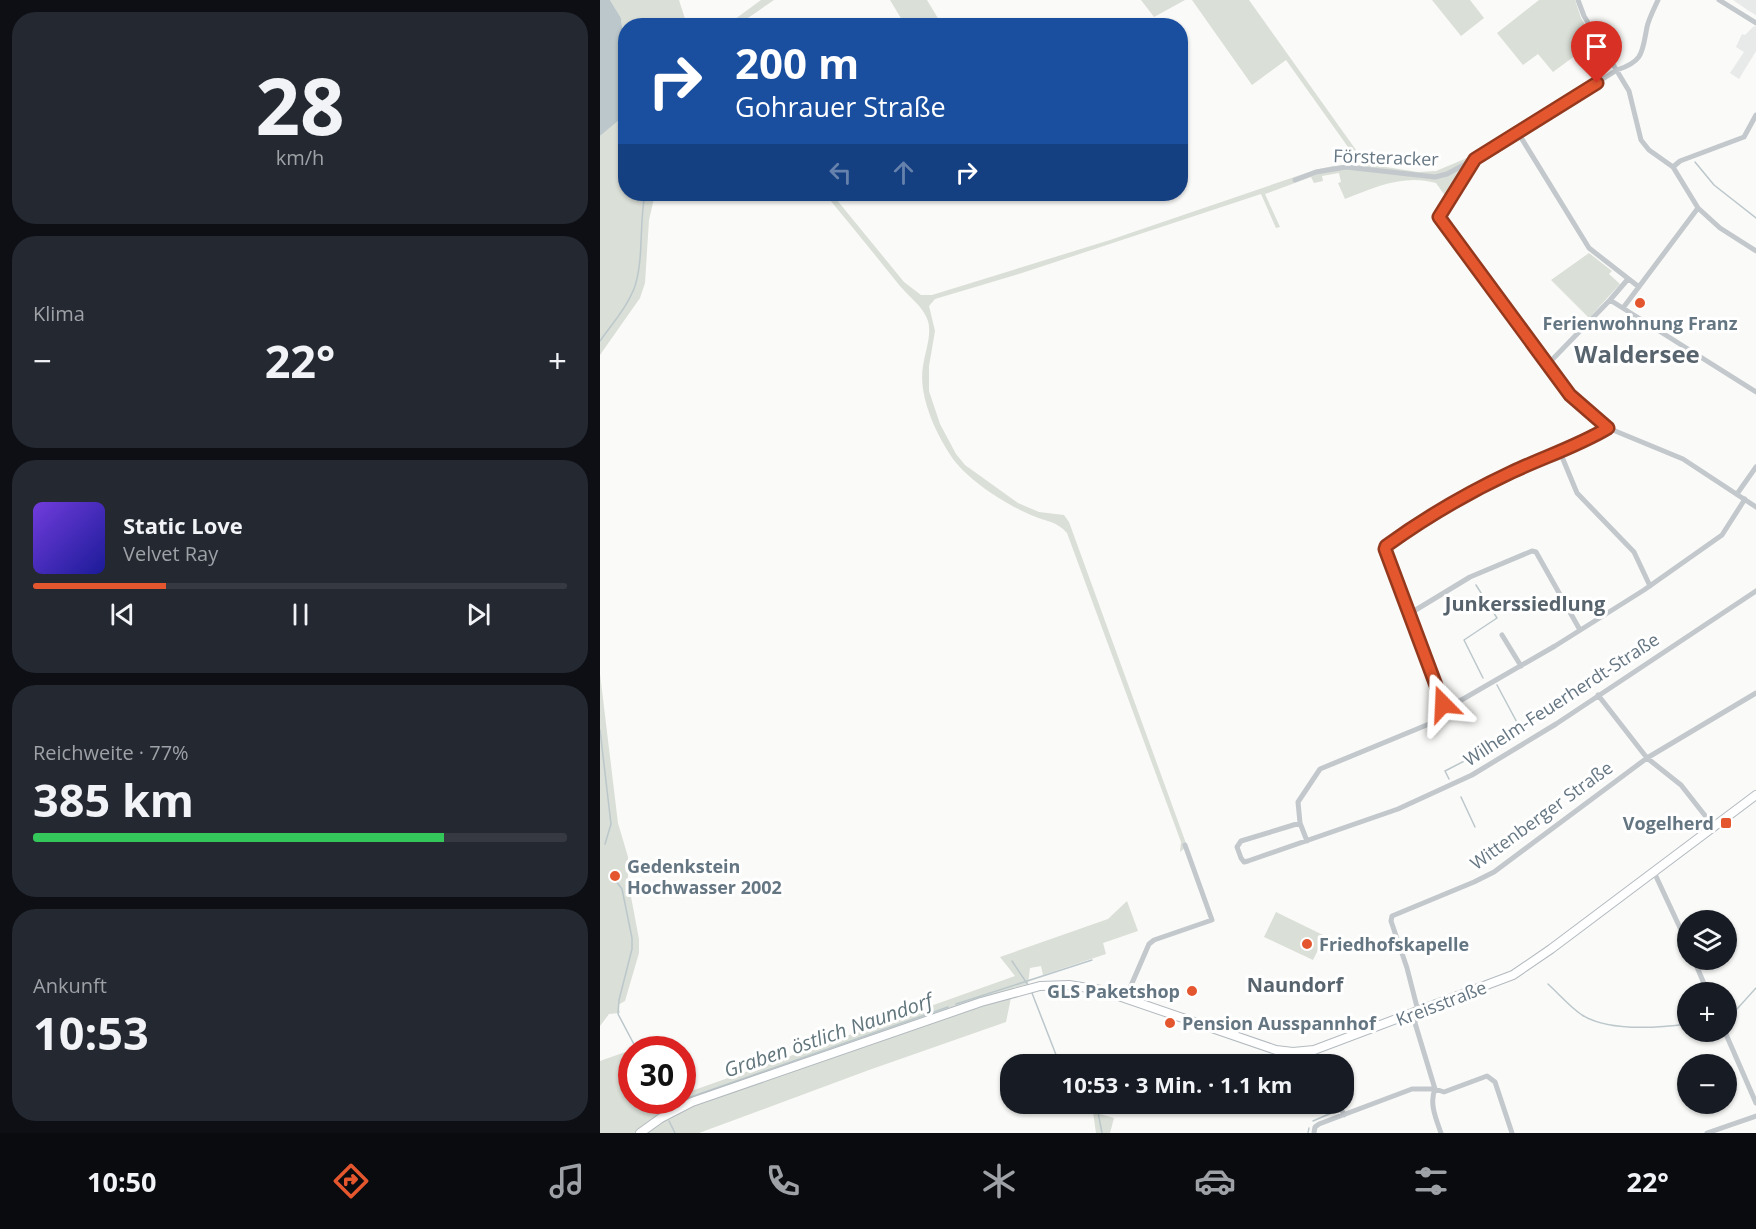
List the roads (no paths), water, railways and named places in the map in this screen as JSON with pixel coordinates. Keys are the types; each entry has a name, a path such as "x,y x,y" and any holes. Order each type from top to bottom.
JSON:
{"main road":[{"name":"Kreisstraße","path":"640,1133 661,1118 692,1102 1017,991 1040,986 1069,985 1101,990 1276,1050 1293,1052 1314,1050 1513,975 1756,795"}],"street":[{"path":"1578,0 1584,16 1629,91 1641,140 1649,150 1674,167 1698,208 1720,228 1756,251"},
{"name":"Försteracker","path":"1295,180 1316,172 1346,167 1435,177 1447,174 1475,159 1617,70 1631,65 1642,54 1648,24 1658,0"},
{"path":"1719,0 1756,23"},
{"path":"1674,167 1680,161 1744,137 1756,115"},
{"path":"1517,131 1589,248 1640,287"},
{"path":"1475,159 1439,217 1570,395 1608,428 1683,459 1756,507"},
{"path":"1623,308 1698,208"},
{"path":"1547,365 1628,279"},
{"path":"1610,300 1756,392"},
{"path":"1306,841 1300,823 1298,802 1320,770 1434,722 1443,711 1443,704 1385,549 1386,546 1433,512 1511,472 1589,440 1608,428"},
{"path":"1560,452 1577,494 1634,552 1650,586"},
{"path":"1737,494 1756,467"},
{"path":"1443,711 1650,586 1722,535 1745,500"},
{"path":"1409,614 1470,577 1532,551 1536,552 1580,630"},
{"name":"Wilhelm-Feuerherdt-Straße","path":"1300,823 1240,841 1237,847 1240,858 1244,862 1248,861 1390,812 1457,783 1522,745 1756,591"},
{"path":"1502,635 1521,666"},
{"name":"Wittenberger Straße","path":"1416,1012 1417,1006 1391,921 1392,916 1494,872 1647,758 1756,693"},
{"path":"1598,695 1647,758 1681,784 1714,827"},
{"path":"1126,998 1149,944 1154,940 1212,920 1185,845"},
{"path":"1654,872 1677,921"},
{"path":"1416,1012 1415,1023 1435,1089 1432,1095 1433,1104 1441,1133"},
{"path":"1729,1042 1756,1103"},
{"path":"1314,1050 1315,1054"},
{"path":"1314,1133 1315,1127 1319,1124 1412,1089 1435,1089 1444,1092 1483,1077 1491,1078 1495,1082 1512,1133"},
{"path":"1707,1133 1756,1116"}],"waterway":[{"path":"1695,162 1714,185 1756,218"},
{"path":"600,341 624,308 635,286 640,263 644,201"},
{"path":"1476,585 1497,618 1464,640 1483,678"},
{"path":"1479,753 1520,728 1497,685"},
{"path":"600,730 611,824 605,844"},
{"path":"1449,779 1445,771 1474,756"},
{"path":"1461,797 1475,827"},
{"path":"612,876 622,889 632,938 632,949 619,1000 618,1014 630,1036"},
{"name":"Graben östlich Naundorf","path":"956,1004 1092,960"},
{"path":"1012,961 1028,985"},
{"path":"1548,984 1582,1015 1593,1020 1633,1027 1677,1025"},
{"path":"1737,1009 1756,988"},
{"path":"1032,993 1056,1054"},
{"name":"Graben östlich Naundorf","path":"696,1095 948,1007"},
{"path":"1098,1114 1102,1133"},
{"path":"1313,1121 1329,1114"},
{"path":"669,1121 675,1133"},
{"path":"1308,1133 1309,1128"}],"place":[{"name":"Ferienwohnung Franz","path":"1640,303"},
{"name":"Vogelherd","path":"1726,823"},
{"name":"Gedenkstein Hochwasser 2002","path":"615,876"},
{"name":"Friedhofskapelle","path":"1307,944"},
{"name":"GLS Paketshop","path":"1192,991"},
{"name":"Pension Ausspannhof","path":"1170,1023"}],"district":[{"name":"Waldersee","path":"1637,353"},
{"name":"Junkerssiedlung","path":"1525,603"},
{"name":"Naundorf","path":"1295,984"}]}
